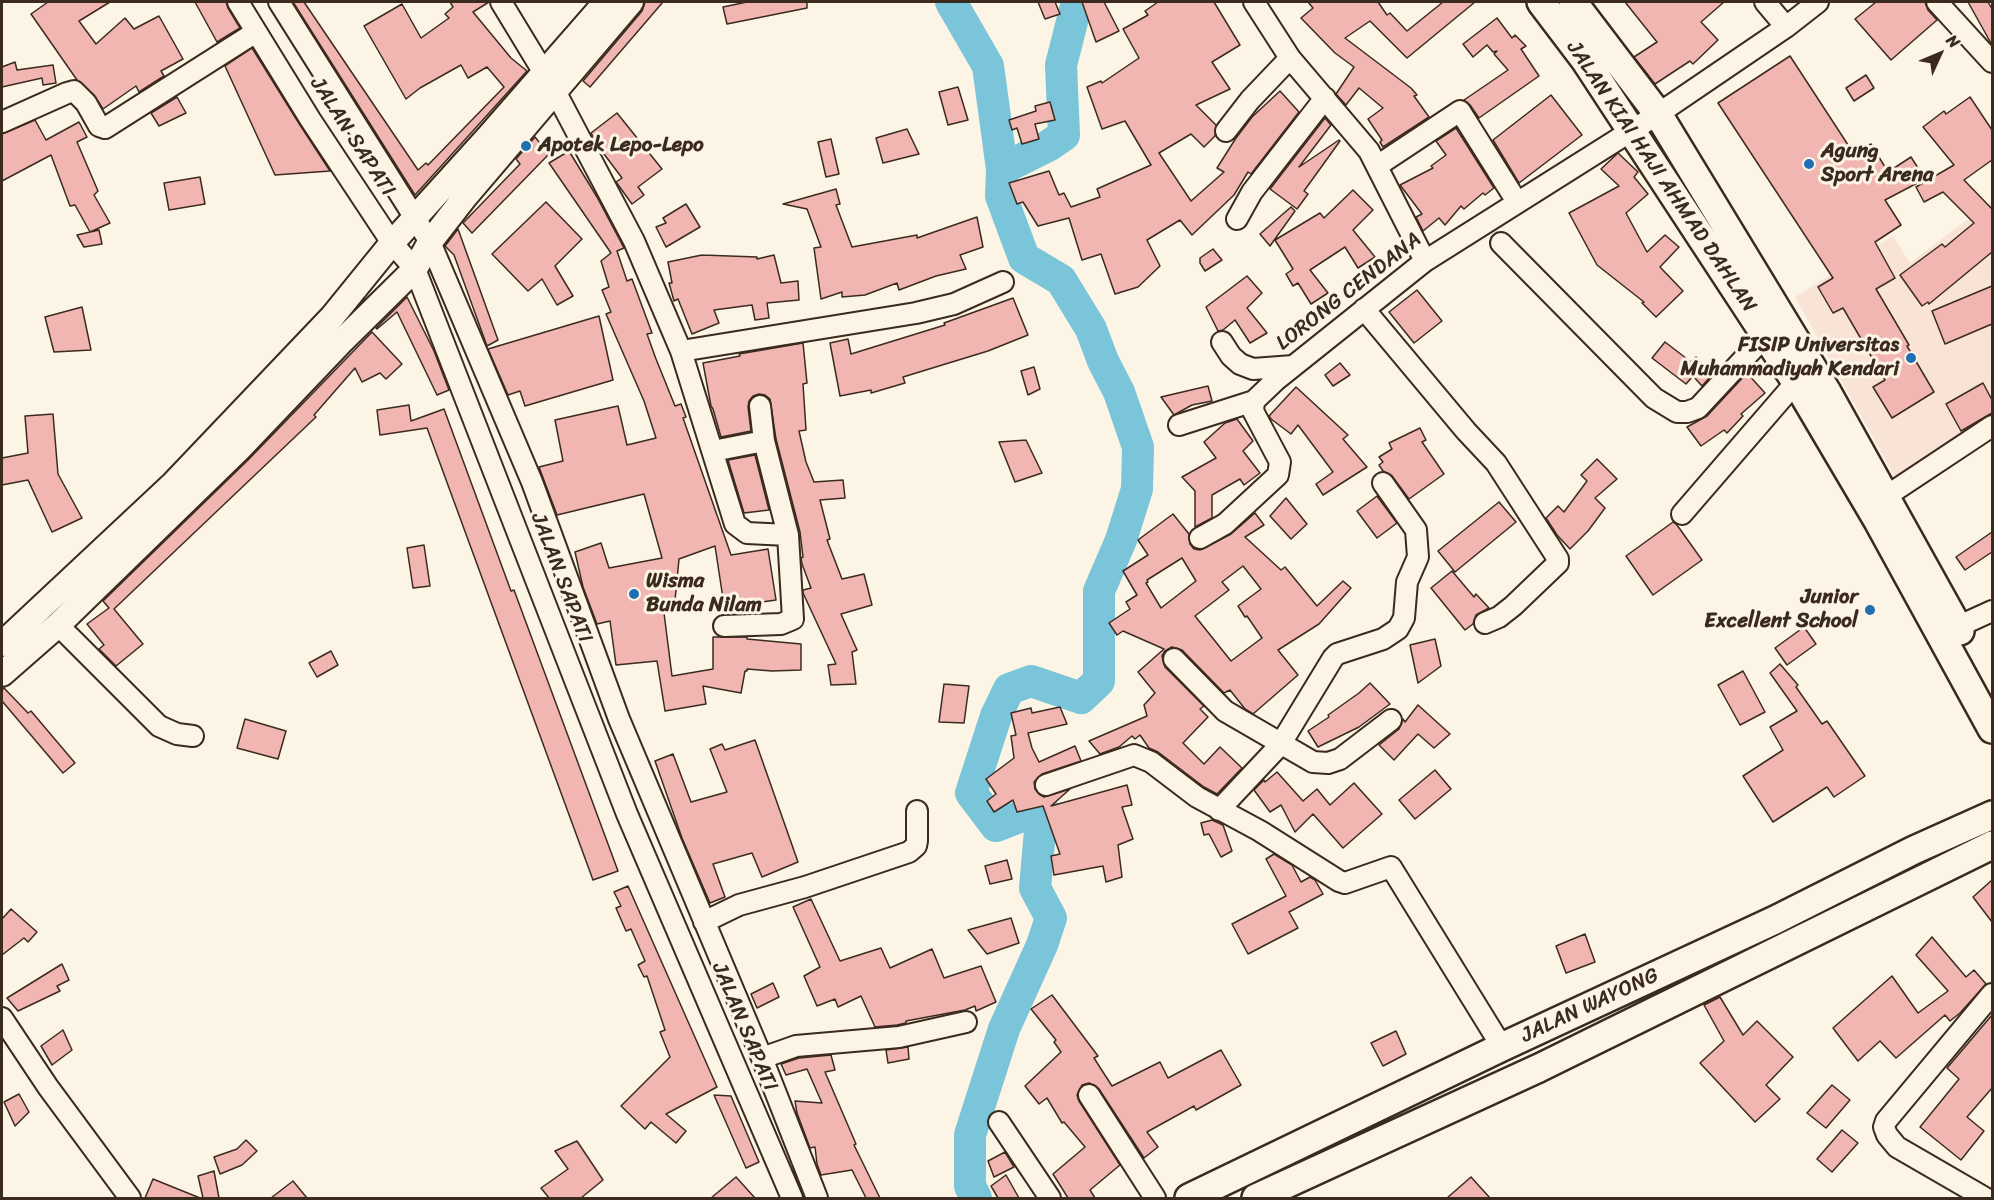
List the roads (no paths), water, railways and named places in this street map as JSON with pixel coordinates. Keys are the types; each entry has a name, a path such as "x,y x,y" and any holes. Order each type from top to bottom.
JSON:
{"main road":[{"name":"JALAN KIAI HAJI AHMAD DAHLAN","path":"1541,2 1585,60 1797,381 1878,521 1992,729"},
{"name":"JALAN KIAI HAJI AHMAD DAHLAN","path":"1573,2 1658,114 1827,392 1992,690"},
{"name":"JALAN WAYONG","path":"1189,1198 1502,1047 1775,920 1914,850 1992,815"},
{"name":"JALAN WAYONG","path":"1256,1198 1539,1068 1992,845"},
{"path":"1695,957 1708,984"}],"street":[{"name":"JALAN SAPATI","path":"238,2 310,119 392,243 415,269 627,814 792,1198"},
{"name":"JALAN SAPATI","path":"279,2 430,242 532,482 619,719 762,1058 817,1198"},
{"path":"501,2 549,82 634,241 681,351 735,524 747,533 788,535"},
{"path":"2,674 58,625 238,450 340,343 415,269 430,242 606,2"},
{"path":"2,644 173,484 332,317 415,218 549,82 632,2"},
{"path":"1766,2 1786,27"},
{"name":"LORONG CENDANA","path":"1254,401 1293,366 1425,261 1658,114 1786,27 1818,2"},
{"path":"1937,2 1992,62"},
{"path":"1257,3 1290,58 1369,151 1425,261"},
{"path":"2,122 74,91 86,103 99,126 105,128 256,32"},
{"path":"1226,131 1250,100 1290,58"},
{"path":"1237,219 1252,192 1325,98"},
{"path":"1377,166 1460,111 1517,202"},
{"path":"1501,243 1654,398 1677,412 1687,412 1698,408 1766,334"},
{"path":"681,351 916,313 954,304 1003,282"},
{"path":"1364,309 1466,431 1496,463 1558,559 1558,563 1513,606 1499,617 1485,623"},
{"path":"1222,342 1231,356 1240,364 1253,369 1293,366"},
{"path":"1682,514 1797,381"},
{"path":"1179,425 1254,401 1254,414 1280,462 1278,475 1225,524 1200,538"},
{"path":"724,626 781,624 793,619 788,535 764,441 760,406"},
{"path":"1885,497 1992,426"},
{"path":"713,451 764,441"},
{"path":"1219,810 1280,745 1333,658 1337,654 1383,639 1398,628 1404,618 1407,582 1418,557 1416,530 1383,483"},
{"path":"1957,627 1992,611"},
{"path":"58,625 159,726 177,734 193,736"},
{"path":"1174,659 1225,711 1280,745 1313,762 1328,763 1340,759 1391,720"},
{"path":"1046,785 1134,755 1151,762 1197,797 1260,831 1345,883 1388,868 1393,869 1502,1047"},
{"path":"627,814 654,803"},
{"path":"704,922 739,905 805,888 909,852 917,841 917,811"},
{"path":"1985,1198 1897,1147 1887,1135 1884,1127 1886,1121 1992,994"},
{"path":"2,1018 48,1087 129,1198"},
{"path":"762,1058 796,1046 899,1037 966,1022"},
{"path":"1089,1095 1155,1198"},
{"path":"999,1122 1050,1198"}],"waterway":[{"path":"951,2 988,66 1002,169"},
{"path":"976,1198 970,1186 970,1135 1004,1029 1042,945 1051,918 1035,888 1042,808 996,826 971,793 996,716 1009,689 1031,681 1081,698 1099,681 1099,591 1121,540 1137,489 1138,447 1119,392 1103,361 1091,329 1061,280 1024,258 1001,196 1002,169 1048,146 1064,135 1061,65 1077,2"}],"place":[{"name":"Apotek Lepo-Lepo","path":"526,146"},
{"name":"Agung Sport Arena","path":"1809,164"},
{"name":"FISIP Universitas Muhammadiyah Kendari","path":"1911,358"},
{"name":"Wisma Bunda Nilam","path":"634,594"},
{"name":"Junior Excellent School","path":"1870,610"}]}
